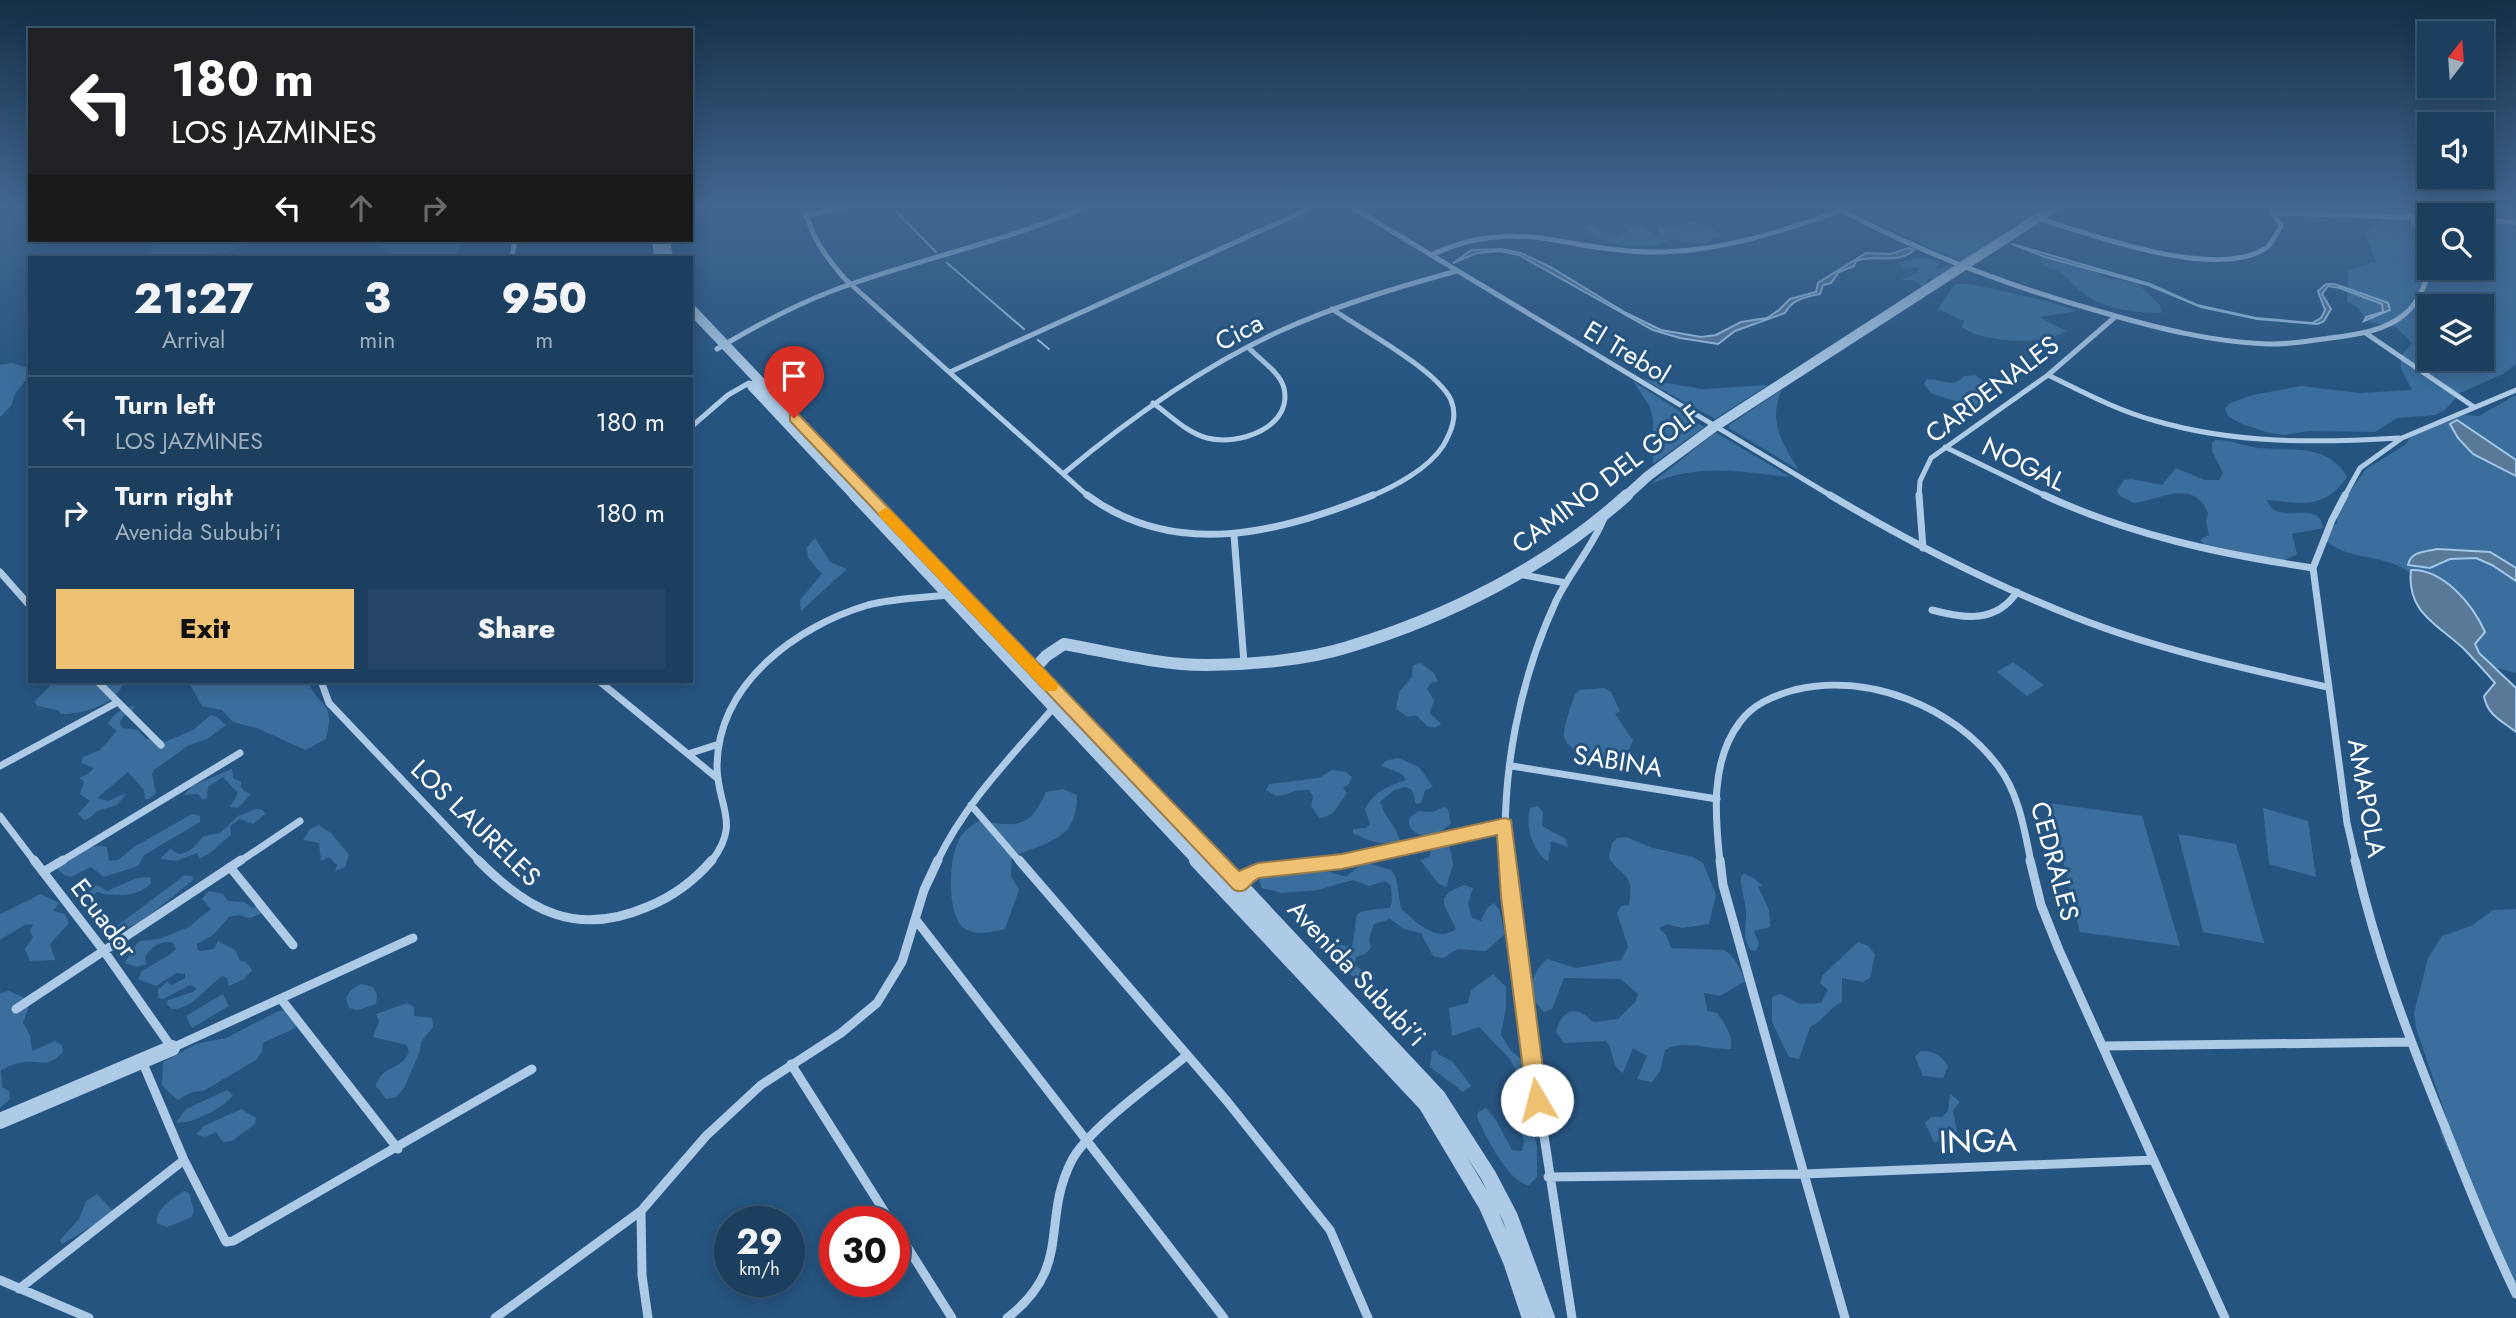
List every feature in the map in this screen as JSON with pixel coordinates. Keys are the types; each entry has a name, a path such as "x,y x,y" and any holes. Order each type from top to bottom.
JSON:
{"street":[{"path":"837,268 852,284 1083,494 1129,519 1159,527 1234,535 1285,526 1385,489 1412,476 1432,460 1446,447 1453,433 1456,416 1452,401 1443,389 1332,309"},
{"path":"721,347 757,327 852,284 909,268"},
{"path":"950,372 1180,268"},
{"name":"El Trebol","path":"1451,268 1714,427 1923,548 2017,592 2126,635 2239,667 2327,687"},
{"name":"CAMINO DEL GOLF","path":"1030,674 1052,651 1071,643 1166,661 1204,665 1244,663 1313,655 1382,637 1445,612 1517,574 1606,514 1648,476 1714,427 1963,268"},
{"path":"1966,268 2115,317 2186,332 2269,344 2367,334 2401,320 2413,304 2424,280"},
{"name":"Cica","path":"1063,474 1105,438 1153,403 1248,348 1332,309 1385,290 1457,271"},
{"name":"Avenida Sububi'i","path":"693,312 749,383 954,593"},
{"name":"CARDENALES","path":"1923,548 1918,485 1922,471 1931,458 2048,375 2115,317"},
{"name":"Avenida Sububi'i","path":"693,323 721,347 1237,891 1426,1104 1462,1159 1495,1221 1530,1318"},
{"path":"2367,334 2474,407"},
{"path":"1153,403 1190,430 1210,439 1241,438 1263,429 1284,409 1286,397 1283,385 1248,348"},
{"path":"2048,375 2120,409 2175,426 2236,438 2335,442 2402,438"},
{"path":"693,425 728,395 749,383"},
{"name":"AMAPOLA","path":"2516,390 2402,438 2360,468 2332,520 2313,568 2347,823 2371,929 2411,1042 2491,1242 2516,1294"},
{"name":"NOGAL","path":"1945,447 2086,514 2181,543 2313,568"},
{"path":"1572,1318 1548,1177 1516,945 1505,826 1507,788 1517,724 1528,679 1543,635 1566,583 1597,537 1606,514"},
{"path":"1234,535 1244,663"},
{"path":"0,572 28,604"},
{"path":"1517,574 1551,578 1566,583"},
{"path":"0,587 9,583"},
{"path":"1932,610 1958,618 1986,617 2010,605 2017,592"},
{"name":"LOS LAURELES","path":"322,683 329,703 492,876 532,906 562,918 590,922 618,920 643,911 674,894 703,870 716,855 727,836 728,820 717,778 719,744 727,718 750,678 788,641 827,620 871,604 954,593"},
{"name":"Avenida Sububi'i","path":"1030,674 1054,707 1438,1097 1488,1175 1510,1217 1547,1318"},
{"path":"99,683 158,742"},
{"path":"601,683 717,778"},
{"name":"CEDRALES","path":"1844,1318 1723,885 1718,845 1717,799 1722,763 1737,726 1751,710 1765,700 1794,688 1829,684 1856,686 1896,696 1939,715 1962,730 1987,753 2017,796 2042,908 2081,1005 2104,1046 2225,1318"},
{"path":"0,765 116,703"},
{"path":"495,1318 641,1211 706,1136 761,1085 841,1033 877,1003 902,962 935,862 971,805 1054,707"},
{"path":"688,754 719,744"},
{"path":"43,872 240,753"},
{"name":"SABINA","path":"1512,766 1717,799"},
{"path":"971,805 1226,1100 1330,1230 1368,1318"},
{"name":"Ecuador","path":"0,816 104,951 172,1048"},
{"path":"16,1009 300,821"},
{"path":"1237,891 1246,876 1258,871 1368,857 1505,826"},
{"path":"230,867 293,945"},
{"path":"916,920 1224,1318"},
{"path":"0,1121 172,1048 413,938"},
{"path":"281,999 398,1149"},
{"path":"2104,1046 2411,1042"},
{"path":"1007,1318 1041,1286 1050,1261 1060,1186 1073,1155 1086,1140 1186,1056"},
{"path":"142,1061 184,1160 226,1242 233,1241 398,1149 532,1069"},
{"path":"791,1063 881,1206"},
{"path":"19,1289 184,1160"},
{"name":"INGA","path":"1804,1174 2154,1160"},
{"path":"1548,1177 1804,1174"},
{"path":"641,1211 642,1275 648,1318"},
{"path":"910,1251 952,1318"},
{"path":"0,1280 89,1318"}],"shaded area":[{"path":"1541,268 1552,268 1626,313 1661,330 1701,337 1716,335 1741,322 1767,318 1790,299 1816,292 1818,283 1843,268 1850,268 1839,272 1831,283 1823,285 1820,294 1795,302 1785,313 1735,331 1718,344 1680,338 1653,330"},
{"path":"1917,268 1937,268 1935,270 1956,268 1951,275 1939,274 1938,280 1929,278 1923,286 1913,280 1901,280 1919,271"},
{"path":"2050,268 2083,268 2109,278 2137,283 2160,305 2161,313 2103,304 2083,293 2061,273"},
{"path":"2084,268 2093,268 2150,284 2197,305 2256,318 2312,323 2321,318 2325,310 2318,291 2326,284 2335,284 2388,303 2390,310 2364,321 2366,317 2383,312 2382,304 2328,286 2322,294 2331,309 2324,321 2318,324 2257,319 2201,307 2148,285"},
{"path":"2358,268 2417,268 2417,280 2494,280 2494,268 2516,268 2516,364 2503,374 2460,393 2445,410 2435,415 2397,418 2375,432 2308,431 2285,435 2269,433 2229,417 2225,409 2230,403 2253,395 2301,386 2360,393 2412,390 2402,371 2401,361 2412,343 2397,328 2367,321 2358,308 2347,301 2348,271"},
{"path":"1955,284 1971,284 2077,311 2039,317 2066,331 2056,336 2014,341 1984,336 1962,327 1964,321 1938,309"},
{"path":"12,363 28,368 28,378 15,394 11,406 0,417 0,365"},
{"path":"1975,375 1987,387 1988,403 1976,406 1948,399 1931,393 1924,384 1927,379 1952,383 1964,376"},
{"path":"1643,379 1702,389 1768,385 1715,419"},
{"path":"1633,381 1704,427 1653,464 1653,419 1650,407"},
{"path":"1782,390 1776,412 1779,432 1799,470 1729,428 1729,425"},
{"path":"2516,395 2516,673 2490,666 2410,573 2390,562 2345,552 2325,540 2330,525 2337,524 2337,510 2345,504 2345,498 2366,469 2405,445 2411,436 2464,415 2479,416"},
{"path":"2457,420 2516,460 2516,476 2473,454 2458,438 2450,424"},
{"path":"1715,433 1790,477 1737,471 1702,471 1684,473 1649,485"},
{"path":"2215,440 2253,447 2317,453 2338,465 2347,477 2338,488 2321,500 2302,503 2267,500 2272,508 2279,512 2314,514 2320,519 2323,528 2292,534 2297,554 2282,561 2204,544 2200,540 2209,535 2206,521 2208,513 2202,502 2194,496 2174,494 2134,503 2120,496 2117,491 2124,480 2131,479 2162,485 2176,468 2205,480 2219,480 2223,473 2212,451 2212,443"},
{"path":"815,538 830,562 847,569 801,611 800,600 822,574 808,558 807,547"},
{"path":"2437,549 2490,552 2516,568 2516,581 2476,558 2450,559 2430,568 2408,565 2415,555"},
{"path":"2411,570 2435,575 2446,582 2473,611 2485,632 2475,644 2479,653 2516,688 2516,732 2488,708 2484,696 2495,683 2466,651 2419,608 2411,585"},
{"path":"2013,662 2044,685 2027,696 1997,672"},
{"path":"1421,663 1434,673 1438,681 1431,683 1427,689 1434,700 1430,713 1441,724 1435,728 1427,726 1416,715 1408,717 1396,709 1399,692 1412,677 1413,665"},
{"path":"53,683 122,683 121,689 108,702 88,710 61,714 58,710 37,706 34,702"},
{"path":"189,683 309,683 328,711 329,726 326,739 305,750 257,728 233,722 222,710 202,706"},
{"path":"1604,688 1611,692 1620,711 1615,714 1633,740 1627,753 1621,758 1588,756 1572,748 1564,736 1575,694 1580,690"},
{"path":"135,706 132,712 123,716 120,723 122,728 138,730 146,739 160,739 165,742 193,730 211,715 226,725 207,739 189,745 154,770 152,774 156,793 149,799 145,799 144,790 128,772 97,798 108,801 126,793 120,802 84,820 78,814 90,801 80,794 84,781 79,778 94,768 81,763 83,757 100,750 117,731 108,724 116,714"},
{"path":"1398,758 1419,767 1433,787 1425,790 1421,803 1416,804 1412,790 1406,787 1394,790 1380,802 1400,841 1376,842 1353,833 1353,829 1366,828 1370,824 1365,809 1377,794 1406,780 1402,774 1382,766 1385,761"},
{"path":"232,769 233,778 241,782 241,788 250,795 238,808 230,807 238,793 223,777 208,787 207,798 203,800 198,794 183,795 194,785"},
{"path":"1332,770 1346,772 1352,777 1349,784 1343,788 1347,793 1339,805 1325,817 1320,818 1311,806 1313,796 1309,790 1276,796 1266,790 1269,784 1319,778"},
{"path":"1063,789 1077,795 1076,811 1065,832 1012,858 1011,876 1019,890 1005,929 981,933 967,930 955,915 951,890 954,853 961,836 979,821 1020,823 1034,813 1046,792"},
{"path":"2049,803 2142,816 2180,946 2080,932"},
{"path":"1538,806 1543,813 1542,826 1566,839 1568,847 1551,841 1548,862 1534,845 1529,830 1530,808"},
{"path":"1444,807 1448,809 1451,824 1433,836 1419,834 1410,826 1410,817 1419,811 1433,812"},
{"path":"2263,808 2308,821 2316,877 2269,864"},
{"path":"256,809 263,810 265,814 253,824 240,819 230,826 231,835 204,856 200,858 197,853 177,861 160,859 170,849 179,854 188,851 204,836 220,833 238,816"},
{"path":"192,814 200,816 200,822 144,855 138,866 104,877 91,867 71,877 64,875 57,868 80,852 100,846 107,847 109,861 118,860 134,847"},
{"path":"319,825 331,833 349,855 345,867 335,871 337,865 329,857 321,861 319,843 303,840 310,829"},
{"path":"2178,834 2236,844 2264,943 2203,932"},
{"path":"1626,837 1653,848 1693,857 1703,863 1716,895 1709,924 1682,928 1667,924 1659,928 1666,935 1671,948 1724,950 1735,960 1745,981 1720,996 1704,993 1707,1011 1717,1013 1728,1030 1731,1049 1681,1045 1665,1050 1660,1071 1652,1082 1637,1079 1647,1056 1633,1048 1623,1073 1616,1066 1606,1041 1564,1043 1556,1032 1567,1013 1575,1011 1594,1022 1618,1019 1636,1001 1638,994 1621,979 1564,978 1552,1009 1544,1012 1532,992 1534,978 1547,959 1576,968 1621,960 1628,947 1617,913 1621,906 1629,905 1630,886 1626,877 1609,858 1612,843 1617,838"},
{"path":"1442,844 1450,848 1453,865 1446,887 1438,883 1420,860 1429,857 1433,846"},
{"path":"1364,862 1391,870 1396,877 1401,909 1427,929 1441,934 1456,929 1444,905 1444,898 1449,892 1464,885 1473,888 1468,903 1472,918 1481,921 1487,908 1494,903 1499,909 1505,934 1486,951 1458,949 1443,958 1433,956 1421,933 1404,929 1390,919 1374,924 1369,939 1371,948 1356,957 1355,965 1363,971 1372,990 1370,992 1323,950 1293,915 1293,907 1302,911 1332,945 1352,946 1357,915 1390,908 1391,886 1385,881 1369,886 1353,880 1318,890 1281,893 1262,888 1259,881 1264,874 1320,869 1346,877"},
{"path":"1744,874 1754,878 1762,886 1758,886 1769,910 1770,927 1754,931 1759,944 1756,951 1751,950 1745,937 1746,911 1741,881"},
{"path":"185,875 193,877 192,881 141,922 112,933 117,926"},
{"path":"150,877 151,883 146,888 133,893 111,895 97,892 88,899 84,893 97,885 107,891 137,878"},
{"path":"209,891 223,894 228,901 244,902 253,908 258,906 265,912 250,918 239,915 229,917 213,935 197,944 200,951 214,949 218,941 235,950 240,961 246,962 252,970 244,979 229,986 227,978 223,976 187,1005 172,1009 167,1004 168,1000 193,992 197,988 190,985 163,999 158,998 158,990 167,982 172,985 185,978 185,974 176,973 156,986 138,979 142,971 176,949 173,943 165,942 153,947 145,957 147,964 137,967 125,963 132,949 140,941 159,939 189,927 211,909 202,899"},
{"path":"41,894 59,903 53,911 65,914 69,923 50,944 55,960 30,961 25,949 33,937 30,932 33,924 24,925 0,940 0,914"},
{"path":"2516,909 2516,1291 2479,1208 2466,1166 2447,1149 2440,1131 2446,1116 2416,1028 2414,1013 2428,958 2442,936 2471,926 2493,910"},
{"path":"1858,942 1868,946 1875,954 1870,978 1863,982 1842,978 1842,1002 1810,1027 1799,1059 1789,1057 1772,1022 1772,997 1781,994 1800,1004 1821,1003 1828,990 1820,983 1823,975"},
{"path":"1493,974 1506,987 1501,1035 1511,1051 1526,1063 1529,1112 1537,1147 1537,1177 1529,1185 1522,1183 1506,1168 1477,1117 1478,1112 1486,1108 1512,1150 1522,1151 1524,1141 1515,1103 1517,1080 1510,1059 1479,1027 1452,1036 1449,1008 1468,1003 1471,990"},
{"path":"361,984 373,987 377,995 376,1004 358,1010 349,1008 346,998 351,990"},
{"path":"9,991 25,998 29,1006 23,1023 30,1035 32,1051 55,1041 62,1045 63,1052 45,1063 21,1062 1,1070 2,1087 9,1091 10,1099 0,1108 0,993"},
{"path":"223,994 229,1006 192,1028 186,1016"},
{"path":"407,1003 414,1007 414,1016 432,1018 433,1027 421,1042 420,1051 404,1088 396,1097 386,1099 376,1086 379,1079 409,1052 407,1045 373,1037 379,1021 376,1014"},
{"path":"289,1010 297,1023 295,1028 263,1043 262,1051 256,1060 205,1090 190,1093 178,1100 162,1086 163,1062 196,1044 226,1038 278,1011"},
{"path":"1436,1050 1438,1054 1453,1062 1471,1086 1463,1092 1430,1067 1432,1051"},
{"path":"1921,1051 1933,1053 1943,1059 1948,1067 1943,1078 1923,1076 1915,1057"},
{"path":"227,1090 233,1095 215,1110 190,1121 176,1122 186,1109"},
{"path":"1950,1094 1960,1102 1953,1111 1957,1131 1955,1141 1934,1142 1925,1123 1931,1117 1942,1117 1948,1111"},
{"path":"241,1109 256,1118 255,1124 232,1141 223,1142 216,1132 205,1137 196,1134 204,1126"},
{"path":"184,1191 189,1193 194,1211 192,1217 167,1227 157,1223 162,1209"},
{"path":"97,1194 112,1210 111,1215 62,1244 60,1240 79,1219 86,1201"}],"waterway":[{"path":"952,268 1024,329"},
{"path":"1038,340 1049,349"}],"slow traffic":[{"path":"885,513 1050,687"}],"route":[{"path":"794,418 1240,885 1251,872 1381,854 1505,826 1510,897 1537,1100"}]}
